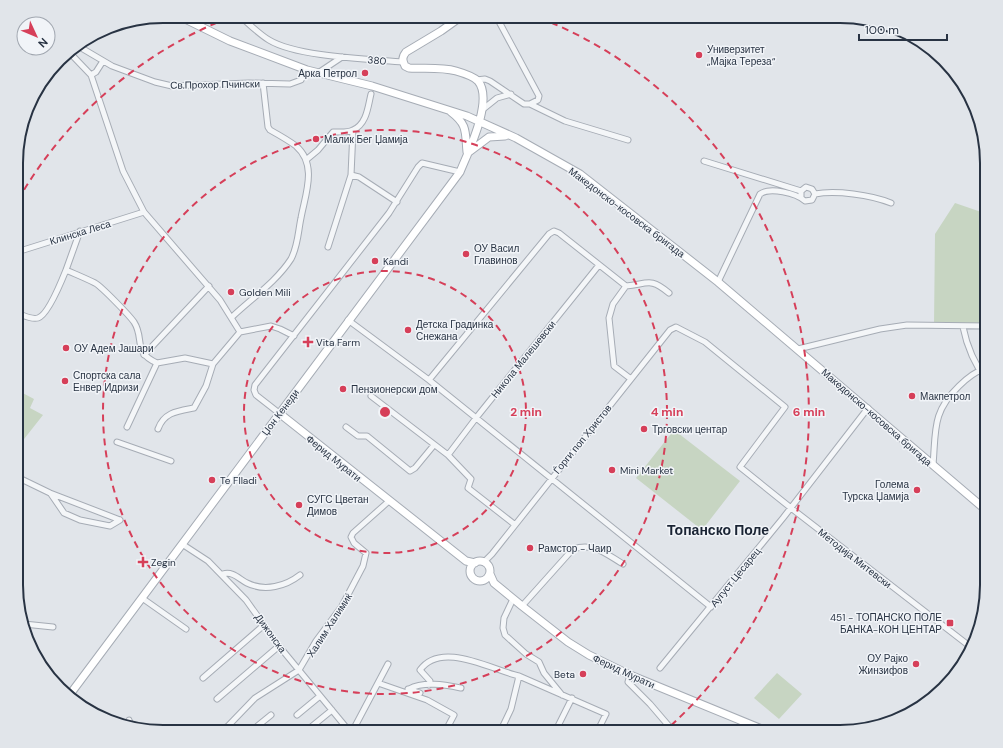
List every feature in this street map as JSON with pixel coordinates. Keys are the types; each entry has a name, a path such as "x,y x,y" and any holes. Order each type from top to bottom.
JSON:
{"street":[{"name":"Македонско-косовска бригада","path":"193,23 230,41 307,70 372,86 445,108 479,121 512,136 580,174 718,282 868,408 980,505"},
{"name":"380","path":"248,23 269,40 287,48 342,57 402,62 409,68 451,70 476,80"},
{"path":"402,62 403,55 406,52 452,23"},
{"path":"500,23 539,96 538,100 530,104"},
{"name":"Св.Прохор Пчински","path":"83,49 103,61 135,75 172,86 263,83 290,84 301,80 307,70"},
{"path":"73,56 91,75 123,171 144,212 209,286 232,317 240,332"},
{"path":"318,73 342,57"},
{"path":"91,75 96,72 103,61"},
{"path":"476,80 485,79 490,81 524,104 530,104 565,121 628,140"},
{"path":"476,80 481,86 484,95 479,121"},
{"path":"232,317 273,279 290,260 295,251 309,183 306,160 297,147 268,126 263,83"},
{"path":"306,160 318,150 333,132 353,130 366,118 371,94"},
{"path":"482,110 497,98 511,94"},
{"path":"445,108 456,116 464,126 468,154"},
{"name":"Џон Кенеди","path":"72,691 460,172 468,154 479,121"},
{"path":"328,248 351,174 353,130"},
{"path":"468,154 474,147 489,137 497,135 512,136"},
{"path":"704,161 801,191"},
{"path":"279,413 256,395 254,388 397,202 413,174 422,163 460,172"},
{"path":"351,174 369,183 397,202"},
{"path":"801,191 806,187 812,188 815,194"},
{"path":"718,282 760,194 764,192 771,191 801,197 805,201 812,200 815,194 823,192 873,196 891,203"},
{"path":"801,191 801,197"},
{"name":"Клинска Леса","path":"23,250 144,212"},
{"path":"23,315 33,318 40,318 44,313 59,287 80,231"},
{"path":"429,380 549,234 554,231 626,286 652,282 657,283 669,293"},
{"name":"Никола Малешевски","path":"448,455 599,265"},
{"path":"66,270 96,283 130,318 136,328 141,350 144,355 157,363 184,358 213,364"},
{"path":"144,355 209,286"},
{"path":"626,286 614,304 609,318 614,366 631,379"},
{"path":"348,320 429,380 711,607"},
{"path":"798,349 876,330 907,325 980,326"},
{"path":"158,429 161,422 171,413 194,408 210,376 213,364 240,332 271,326 294,336"},
{"name":"Ѓорги поп Христов","path":"486,564 514,524 670,330 676,327 705,342 785,407 740,466"},
{"path":"933,465 936,428 940,408 947,398 979,370 967,343 963,327"},
{"path":"127,427 157,363"},
{"path":"371,396 448,455 471,479 468,488 514,524"},
{"name":"Аугуст Цесарец","path":"660,668 791,508 868,408"},
{"name":"Ферид Мурати","path":"279,413 472,566"},
{"path":"346,427 358,436 366,436 410,470 415,468 434,444"},
{"path":"117,442 171,461"},
{"name":"Методија Митевски","path":"740,466 791,508 967,644"},
{"path":"23,480 50,493 120,520 110,526 80,520 64,513 50,493"},
{"name":"Халим Халимиќ","path":"229,725 255,698 299,670 316,641 342,606 363,566 366,553 354,543 351,537 353,533 389,501"},
{"name":"Дижонска","path":"182,544 208,561 246,600 279,646 344,725"},
{"path":"522,606 574,549 583,546 594,548 623,564"},
{"path":"486,564 490,574 485,580 480,582 474,580 471,577 472,566 486,564"},
{"path":"222,574 228,572 234,574 256,587 280,586 291,582 300,575"},
{"name":"Ферид Мурати","path":"490,574 494,583"},
{"name":"Ферид Мурати","path":"485,580 494,583 579,649 630,675 752,725"},
{"path":"142,598 186,629"},
{"path":"513,599 504,618 504,635 526,654 539,662 544,673 564,697"},
{"path":"29,624 53,627"},
{"path":"203,678 264,625"},
{"path":"218,699 279,646"},
{"path":"429,685 430,681 420,670 423,665 447,657 478,661 506,673 518,676 564,697 572,698 606,714 600,725"},
{"path":"353,725 388,664"},
{"path":"630,675 628,682 668,725"},
{"path":"503,725 511,709 518,676"},
{"path":"378,683 427,700 454,715 449,725"},
{"path":"409,689 415,685 461,688"},
{"path":"398,689 409,689 420,693"},
{"path":"297,715 320,696"},
{"path":"558,725 572,698"},
{"path":"314,725 332,710"},
{"path":"259,725 271,715"}],"green space":[{"path":"955,203 980,212 980,326 934,325 935,234"},
{"path":"23,393 34,399 30,408 43,415 23,440"},
{"path":"674,430 740,481 702,530 636,478"},
{"path":"777,673 802,694 779,719 754,698"}],"place":[{"name":"Универзитет „Мајка Тереза“","path":"699,55"},
{"name":"Арка Петрол","path":"365,73"},
{"name":"Малик Бег Џамија","path":"316,139"},
{"name":"ОУ Васил Главинов","path":"466,254"},
{"name":"Kandi","path":"375,261"},
{"name":"Golden Mili","path":"231,292"},
{"name":"Детска Градинка Снежана","path":"408,330"},
{"name":"Vita Farm","path":"308,342"},
{"name":"ОУ Адем Јашари","path":"66,348"},
{"name":"Спортска сала Енвер Идризи","path":"65,381"},
{"name":"Пензионерски дом","path":"343,389"},
{"name":"Макпетрол","path":"912,396"},
{"name":"Трговски центар","path":"644,429"},
{"name":"Mini Market","path":"612,470"},
{"name":"Te Flladi","path":"212,480"},
{"name":"Голема Турска Џамија","path":"917,490"},
{"name":"СУГС Цветан Димов","path":"299,505"},
{"name":"Рамстор - Чаир","path":"530,548"},
{"name":"Zegin","path":"143,562"},
{"name":"451 - ТОПАНСКО ПОЛЕ БАНКА-КОН ЦЕНТАР","path":"950,623"},
{"name":"ОУ Рајко Жинзифов","path":"916,664"},
{"name":"Beta","path":"583,674"}],"district":[{"name":"Топанско Поле","path":"718,530"}]}
